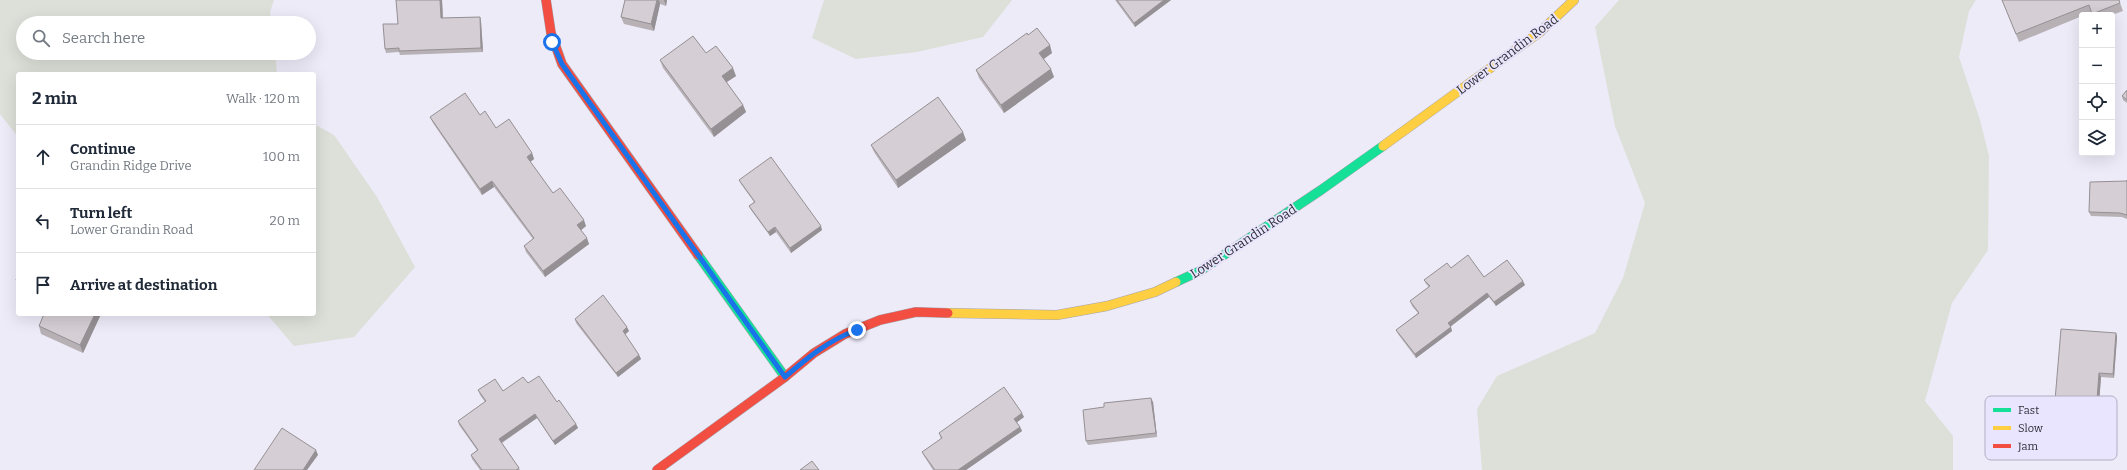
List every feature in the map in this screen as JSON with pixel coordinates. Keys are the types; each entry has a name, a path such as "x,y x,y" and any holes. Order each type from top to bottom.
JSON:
{"street":[{"path":"546,0 546,17 552,42 562,64 785,377"},
{"name":"Lower Grandin Road","path":"657,470 785,377 814,353 845,334 880,320 916,312 1057,315 1107,306 1141,296 1200,271 1334,181 1540,32 1574,0"}],"shaded area":[{"path":"0,0 274,0 270,12 270,16 16,16 16,60 276,60 277,72 16,72 16,134 0,114"},
{"path":"824,0 1012,0 983,37 917,52 856,59 812,38"},
{"path":"1619,0 1976,0 1969,11 1959,57 1980,120 1989,156 1988,250 1952,303 1925,401 1953,436 1953,470 1482,470 1477,409 1497,376 1595,333 1623,278 1645,203 1615,126 1595,27"},
{"path":"316,125 334,135 377,197 415,267 354,337 294,346 269,316 316,316"}],"building":[{"path":"396,0 440,0 441,18 480,17 481,48 399,51 399,48 385,49 383,24 398,24"},
{"path":"625,0 657,0 651,24 621,17"},
{"path":"1117,0 1164,0 1134,23"},
{"path":"2002,0 2119,0 2120,3 2097,12 2091,12 2089,5 2016,34"},
{"path":"1037,28 1050,45 1039,53 1051,69 1001,105 976,70 1027,33 1028,35"},
{"path":"693,36 706,53 716,46 733,68 722,76 743,105 711,129 660,60"},
{"path":"2127,90 2127,100 2122,96"},
{"path":"465,93 480,115 485,111 496,128 509,119 532,153 527,157 553,193 560,188 584,220 577,225 587,238 543,271 524,246 534,238 492,181 480,189 430,117"},
{"path":"938,97 963,132 896,180 871,145"},
{"path":"771,157 821,226 790,248 775,227 768,232 749,206 755,202 739,180"},
{"path":"2127,181 2127,215 2120,213 2089,212 2090,182"},
{"path":"1468,255 1484,277 1507,260 1523,281 1494,302 1487,293 1448,323 1451,327 1415,354 1396,330 1419,313 1410,301 1430,286 1424,280 1447,263 1451,268"},
{"path":"603,295 627,327 623,331 639,355 616,373 575,319"},
{"path":"43,316 94,316 80,345 39,326"},
{"path":"2061,329 2116,333 2113,374 2099,373 2097,396 2055,396"},
{"path":"539,376 557,402 559,400 576,424 553,441 535,414 499,439 519,468 516,470 482,470 471,455 478,450 458,421 486,401 478,390 495,379 503,391 523,377 528,383"},
{"path":"1004,387 1022,413 1014,419 1020,427 958,470 935,470 922,452 942,438 939,433"},
{"path":"1151,398 1156,433 1086,441 1083,410 1104,407 1104,403"},
{"path":"282,428 316,450 303,470 254,470"},
{"path":"812,461 819,470 800,470"}],"traffic: fast":[{"path":"1176,282 1200,271 1321,190 1383,146"},
{"path":"698,255 785,377"}],"traffic: slow":[{"path":"1383,146 1540,32 1574,0"},
{"path":"948,313 1057,315 1107,306 1155,292 1176,282"}],"traffic: jam":[{"path":"546,0 551,33 562,64 698,255"},
{"path":"657,470 785,377 814,353 845,334 880,320 916,312 948,313"}],"route":[{"path":"552,42 562,64 785,377 814,353 845,334 857,330"}]}
